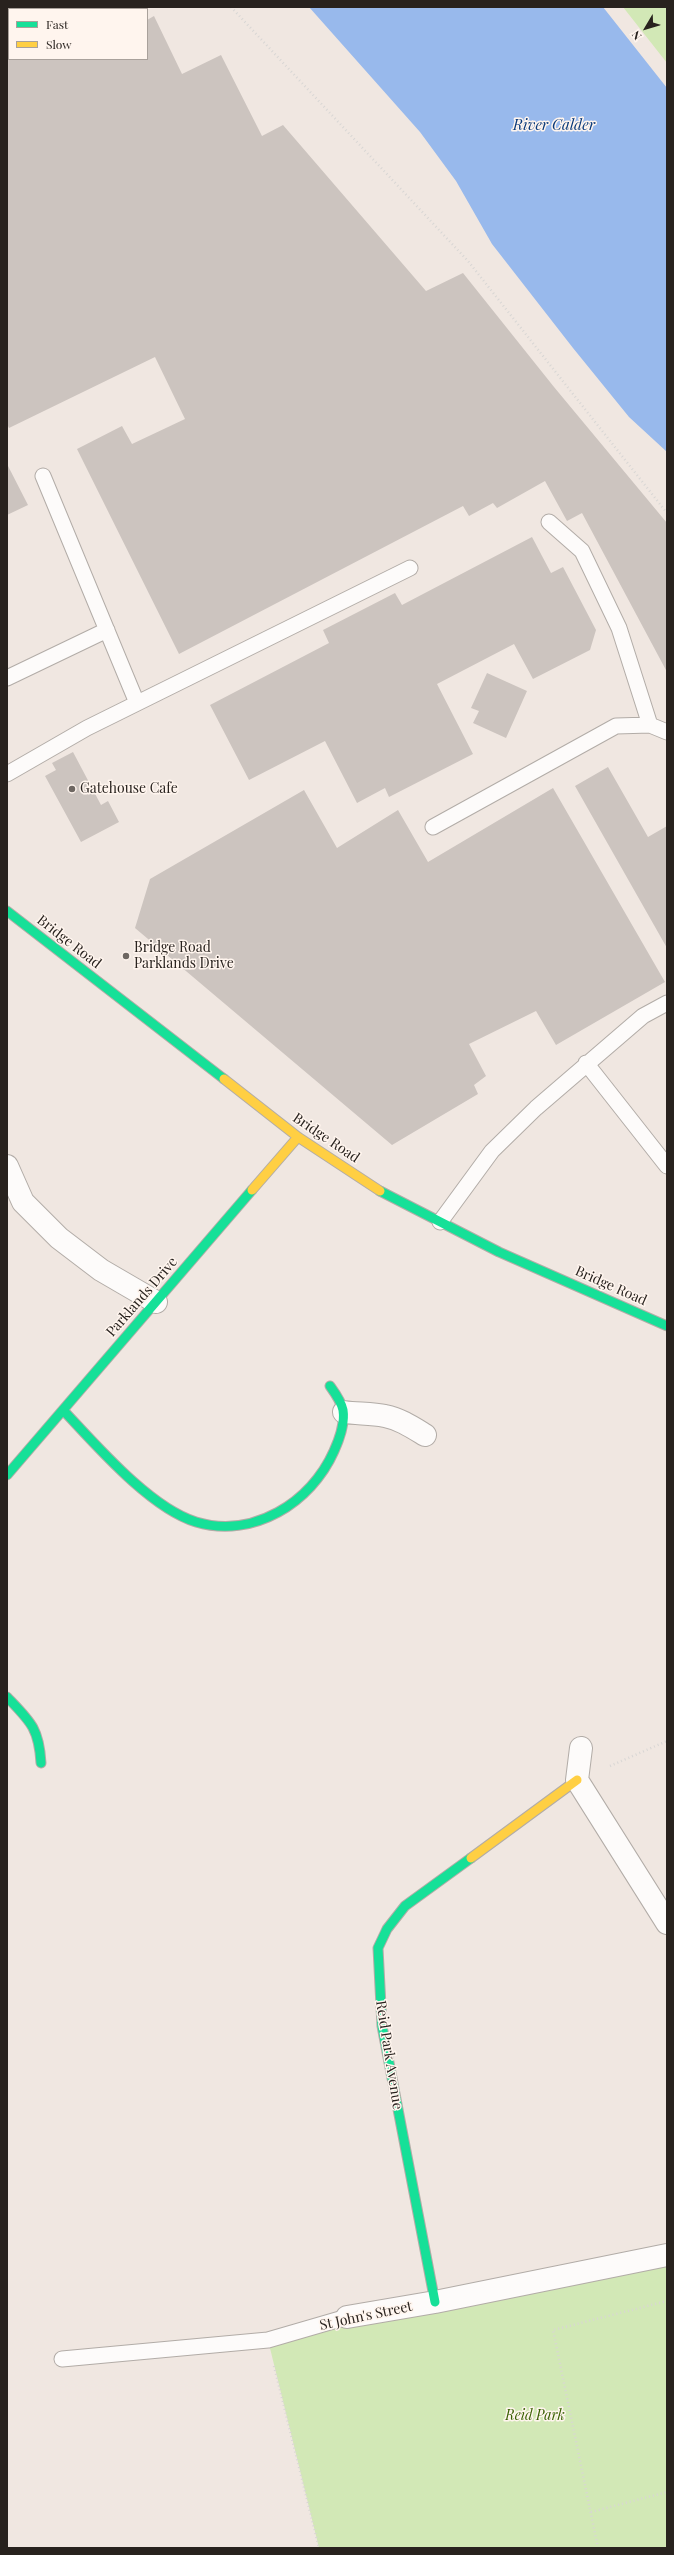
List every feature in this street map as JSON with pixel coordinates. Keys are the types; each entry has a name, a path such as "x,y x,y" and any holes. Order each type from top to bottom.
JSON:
{"main road":[{"name":"Bridge Road","path":"7,911 298,1137 386,1195 499,1252 667,1326"},
{"name":"Parklands Drive","path":"7,1475 298,1137"},
{"path":"63,1410 153,1498 184,1516 214,1527 244,1524 275,1516 300,1498 320,1476 337,1444 344,1412 330,1386"},
{"path":"7,1697 28,1719 40,1741 41,1763"},
{"name":"Reid Park Avenue","path":"435,2302 382,2026 378,1948 387,1929 405,1906 577,1780"}],"street":[{"path":"7,1166 23,1202 59,1238 101,1270 156,1302"},
{"path":"344,1412 361,1415 384,1415 404,1421 425,1435"},
{"path":"581,1748 577,1780 667,1923"},
{"name":"St John's Street","path":"347,2318 435,2302 667,2254"}],"lane":[{"path":"43,476 137,703"},
{"path":"549,522 582,551 619,628 650,725"},
{"path":"7,774 87,728 410,568"},
{"path":"7,678 106,630"},
{"path":"433,827 616,726 650,725 667,732"},
{"path":"440,1222 492,1151 586,1063 643,1016 667,1002"},
{"path":"586,1063 667,1166"},
{"name":"St John's Street","path":"62,2359 268,2340 347,2318"}],"path":[{"path":"231,7 468,261 667,513"},
{"path":"577,1780 667,1741"},
{"path":"598,2548 553,2330 667,2301"},
{"path":"268,2340 319,2548"},
{"path":"591,2512 667,2492"}],"green space":[{"path":"623,7 667,7 667,63"},
{"name":"Reid Park","path":"667,2255 667,2548 319,2548 268,2340"}],"water":[{"name":"River Calder","path":"309,7 603,7 667,88 667,452 629,417 492,244 456,181 420,132"}],"building":[{"path":"7,7 110,8 8,8 8,60 148,60 148,19 154,16 182,74 221,55 262,136 283,125 426,291 463,273 554,387 667,523 667,672 582,513 567,521 545,481 497,508 493,503 469,516 463,506 179,654 77,449 122,426 132,444 185,419 155,357 9,428 7,424"},
{"path":"7,464 28,505 7,515"},
{"path":"532,537 551,573 563,567 596,630 590,650 533,679 514,644 437,684 473,754 389,797 385,788 357,803 325,741 249,780 210,705 329,643 323,630 395,593 402,605"},
{"path":"487,673 527,691 506,738 473,723 479,711 471,708"},
{"name":"Gatehouse Cafe","path":"73,752 101,805 108,801 119,822 81,842 45,776 56,770 52,763"},
{"path":"608,767 648,837 667,826 667,948 575,786"},
{"path":"553,788 665,982 556,1045 536,1011 469,1044 486,1076 474,1085 478,1094 392,1145 135,928 150,879 304,790 337,848 398,810 428,862"}],"traffic: fast":[{"path":"7,911 224,1079"},
{"path":"7,1475 252,1190"},
{"path":"380,1191 499,1252 667,1326"},
{"path":"63,1410 107,1457 142,1490 160,1504 178,1515 196,1522 217,1526 238,1525 259,1521 278,1512 295,1501 311,1486 324,1470 336,1447 343,1420 342,1407 338,1397 330,1386"},
{"path":"7,1697 32,1726 38,1741 41,1763"},
{"path":"435,2302 382,2026 378,1948 387,1929 405,1906 471,1858"}],"traffic: slow":[{"path":"224,1079 298,1137 380,1191"},
{"path":"252,1190 298,1137"},
{"path":"471,1858 577,1780"}],"place":[{"name":"Gatehouse Cafe","path":"72,789"},
{"name":"Bridge Road Parklands Drive","path":"126,956"}]}
